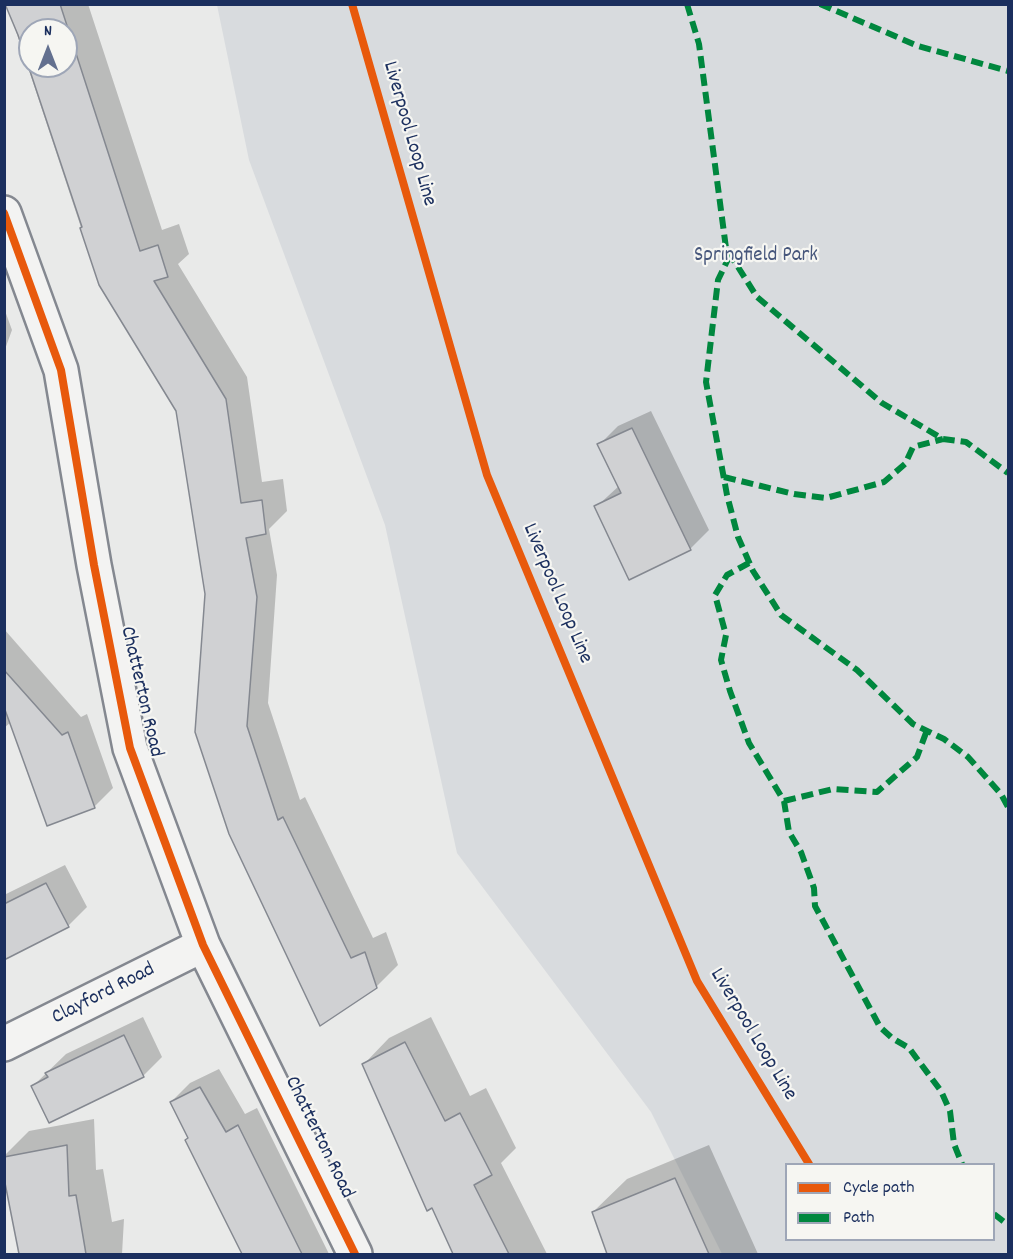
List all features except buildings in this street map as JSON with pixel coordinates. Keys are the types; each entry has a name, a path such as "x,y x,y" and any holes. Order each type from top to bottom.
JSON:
{"street":[{"name":"Chatterton Road","path":"4,213 61,370 94,565 130,748 203,945 355,1254"},
{"name":"Clayford Road","path":"4,1044 203,945"}],"green space":[{"name":"Springfield Park","path":"217,5 1008,5 1008,1254 722,1254 651,1112 457,853 385,525 249,160"}],"marked path":[{"path":"687,4 699,44 726,248 757,297 882,403 943,439 966,442 1008,473"},
{"path":"820,4 918,46 1008,71"},
{"path":"730,255 718,280 706,382 727,495 738,537 753,571 781,615 857,670 913,724 944,739 968,757 1001,794 1008,807"},
{"path":"724,477 794,494 826,498 884,482 905,464 913,447 943,439"},
{"path":"749,563 727,575 715,595 726,635 721,660 730,691 749,743 784,801 789,832 801,852 814,888 815,906 880,1027 892,1038 909,1048 941,1091 950,1111 954,1144 962,1163"},
{"path":"784,801 833,789 877,792 917,757 927,730"},
{"path":"995,1215 1008,1225"}],"cycle path":[{"name":"Liverpool Loop Line","path":"352,4 487,475 697,981 808,1163"},
{"path":"4,213 61,370 94,565 130,748 203,945 355,1254"}]}
